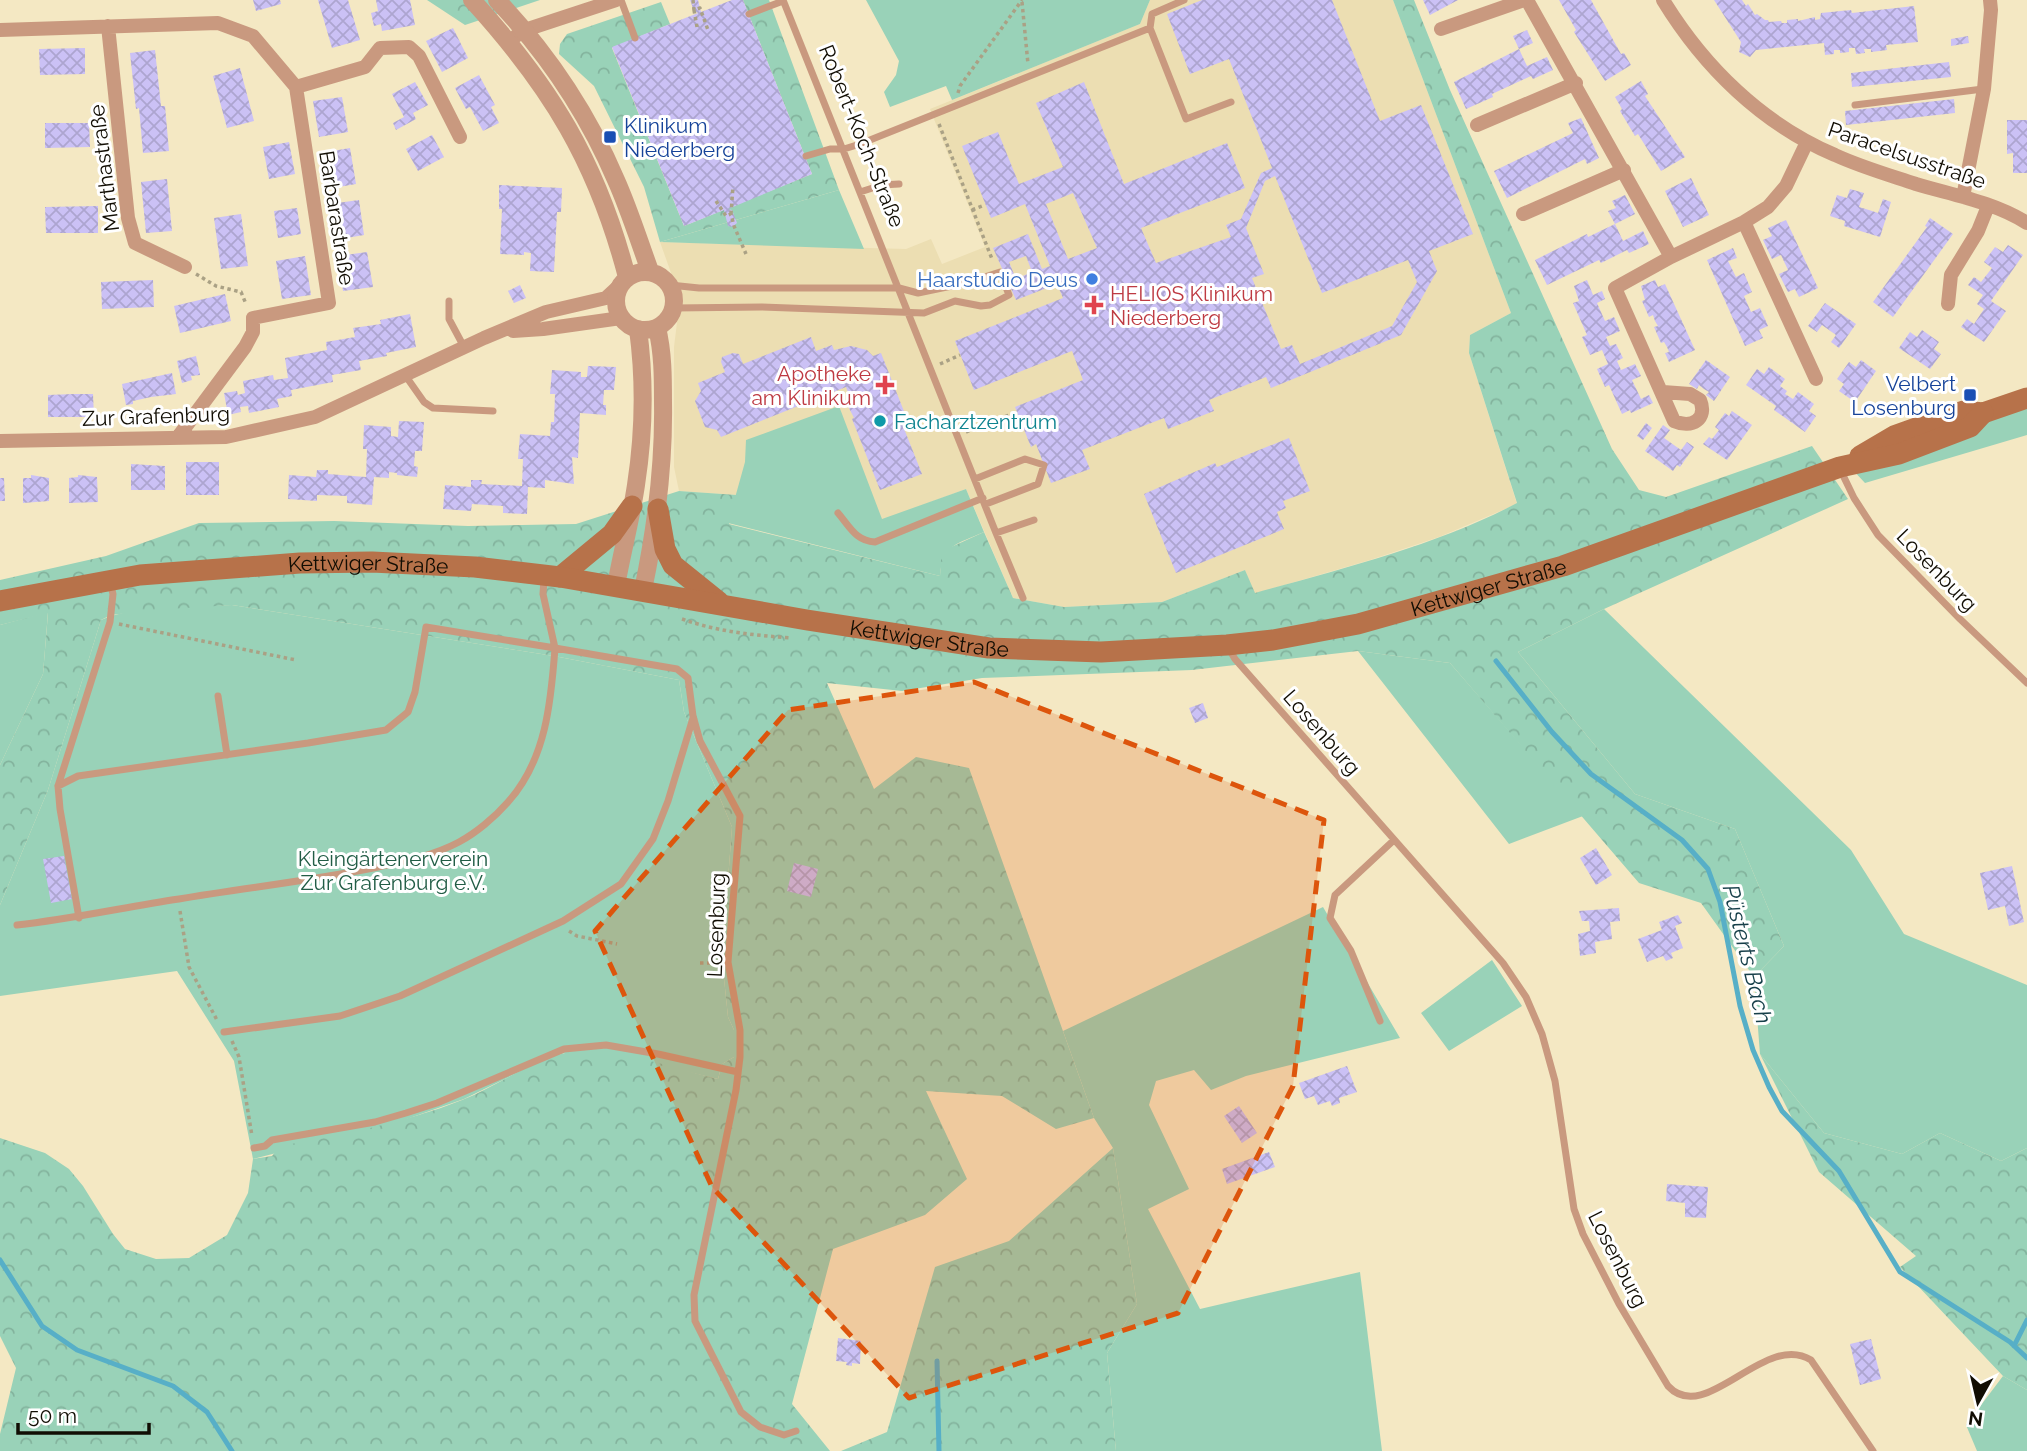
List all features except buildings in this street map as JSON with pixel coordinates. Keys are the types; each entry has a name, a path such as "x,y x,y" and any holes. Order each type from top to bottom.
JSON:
{"main road":[{"name":"Kettwiger Straße","path":"0,601 110,580 223,568 372,562 475,567 552,576 949,644 989,648 1101,652 1227,645 1338,628 1423,608 1563,566 1840,467 1894,436 1964,411 1983,413 2027,398"},
{"path":"552,576 612,534 632,506"},
{"path":"658,509 665,549 673,565 723,605"}],"street":[{"path":"472,0 539,79 577,143 609,216 623,282"},
{"path":"497,0 525,30 560,76 593,130 617,181 650,271"},
{"path":"509,41 525,30 618,0"},
{"path":"1441,29 1525,0 1576,83 1671,257"},
{"name":"Paracelsusstraße","path":"1662,0 1684,34 1734,89 1757,109 1807,142 1866,168 1963,197 2027,223"},
{"path":"1963,197 1984,89 1990,0"},
{"path":"0,30 218,23 254,36 296,87 365,66 380,48 409,47 419,56 460,136"},
{"name":"Marthastraße","path":"108,26 128,218 135,243 186,267"},
{"path":"1476,125 1576,83"},
{"name":"Barbarastraße","path":"253,318 329,303 296,87"},
{"path":"1663,392 1615,288 1768,207 1786,186 1807,142"},
{"path":"1523,214 1624,170"},
{"path":"1948,304 1951,275 1978,231 1988,206"},
{"path":"1744,222 1816,379"},
{"path":"650,271 662,276 670,285 675,296 674,308 665,323 657,328 638,329 621,318 616,307 616,296 623,282 638,272 650,271"},
{"name":"Zur Grafenburg","path":"0,441 226,437 315,417 546,312 606,298 623,282"},
{"path":"178,437 245,347 253,332 253,318"},
{"name":"Zur Grafenburg","path":"504,331 543,329 621,318"},
{"path":"643,590 658,509 664,433 662,354 657,328"},
{"path":"616,586 636,485 644,394 638,329"}],"lane":[{"path":"618,0 635,38"},
{"path":"748,13 783,0"},
{"name":"Robert-Koch-Straße","path":"783,0 1023,597"},
{"path":"1184,0 1152,14 1150,27 1186,119 1231,102"},
{"path":"806,156 830,149 844,149 1150,27"},
{"path":"1855,105 1984,89"},
{"path":"860,192 882,185 899,184"},
{"path":"670,285 699,288 899,288 918,293 966,283 1000,272 1009,295 990,305 955,301 925,313 762,307 674,308"},
{"path":"449,301 449,319 465,347"},
{"path":"405,376 424,402 433,408 493,411"},
{"path":"838,513 857,537 866,542 886,540 984,501 1038,484 1044,465 1025,459 975,479"},
{"name":"Losenburg","path":"1840,467 1854,498 1878,535 1931,591 2027,683"},
{"path":"996,533 1034,520"},
{"path":"18,925 79,918 178,899 322,878 408,860 460,842 479,829 509,801 543,742 555,648 543,594 552,576"},
{"path":"79,918 58,786 110,622 113,594 110,580"},
{"name":"Losenburg","path":"227,755 386,730 408,712 415,692 426,627 677,669 688,678 693,716 700,741 740,816 728,962 740,1030 738,1072 694,1295 695,1321 741,1412 760,1426 784,1435 796,1431"},
{"name":"Losenburg","path":"1227,645 1235,659 1503,963 1526,997 1542,1034 1555,1081 1574,1209 1583,1234 1619,1304 1668,1386 1676,1395 1689,1398 1703,1394 1779,1355 1802,1354 1811,1360 1873,1451"},
{"path":"58,786 79,776 227,755 218,696"},
{"path":"225,1032 340,1016 400,996 559,922 621,884 653,839 668,801 693,716"},
{"path":"1380,1021 1351,951 1330,918 1335,895 1394,840"},
{"path":"254,1148 265,1146 272,1140 375,1122 427,1106 564,1049 606,1045 738,1072"}],"path":[{"path":"693,0 697,27"},
{"path":"1022,1 1029,76"},
{"path":"954,106 960,86 1022,1"},
{"path":"694,10 700,8 708,30"},
{"path":"935,114 992,259"},
{"path":"733,186 731,214 746,254"},
{"path":"716,201 726,216 731,214"},
{"path":"972,210 985,205"},
{"path":"186,267 216,286 241,292 253,318"},
{"path":"930,367 960,355"},
{"path":"958,435 1017,412"},
{"path":"110,622 296,660"},
{"path":"178,899 189,967 239,1057 254,1148"},
{"path":"559,922 576,936 617,944"},
{"path":"700,963 723,962"}],"highlighted area":[{"path":"974,682 1324,820 1293,1086 1178,1313 909,1398 712,1187 595,931 788,710"}],"shaded area":[{"name":"HELIOS Klinikum Niederberg","path":"1150,0 1393,0 1511,313 1470,335 1469,353 1517,504 1439,537 1254,594 1245,570 1162,602 1064,607 1013,598 966,489 882,520 747,440 746,462 737,495 679,491 674,467 674,347 680,298 660,242 906,249 931,239 942,264 985,247 930,109 1140,24"}],"green space":[{"path":"427,0 540,0 465,25"},
{"path":"743,0 769,0 839,190 660,242 644,187 594,86 559,54 560,44 567,34 661,2 670,24 612,48 684,226 812,174"},
{"path":"866,0 1150,0 1140,24 952,100 946,86 890,107 884,92 896,75 899,61"},
{"path":"1393,0 1414,0 1450,90 1612,449 1639,490 1666,497 1812,446 1848,499 1604,609 1518,652 1635,794 1735,829 1784,946 1754,977 1701,903 1639,883 1450,663 1358,651 1192,670 982,678 902,691 827,683 874,789 916,757 969,768 1094,1118 1056,1129 1002,1096 926,1091 967,1179 925,1215 833,1249 792,1404 830,1451 0,1451 0,1434 16,1368 0,1336 0,1138 45,1153 69,1169 125,1249 156,1259 189,1258 227,1235 248,1193 253,1159 272,1156 280,1146 372,1128 440,1108 475,1095 539,1062 565,1053 582,1051 621,1055 718,1079 722,1064 734,1057 734,1030 728,1017 722,959 732,827 684,712 679,680 554,656 232,605 111,615 101,620 48,790 0,905 0,765 43,674 48,613 0,625 0,580 106,556 199,523 334,521 468,526 576,524 679,491 737,495 729,524 940,576 941,560 949,548 984,532 1013,598 1064,607 1162,602 1245,570 1255,593 1389,555 1487,518 1517,503 1469,353 1470,335 1511,313"},
{"path":"839,190 864,249 660,242"},
{"path":"2027,399 2027,435 1865,483 1851,468"},
{"path":"839,406 882,519 966,489 984,532 948,551 941,565 940,576 728,523 745,462 746,440"},
{"name":"Kleingärtenerverein Zur Grafenburg e.V.","path":"232,605 554,656 679,680 684,712 732,827 722,959 728,1017 734,1030 734,1057 722,1064 718,1079 613,1054 564,1053 464,1099 401,1121 253,1159 234,1061 177,971 0,996 0,905 48,790 101,620 147,609"},
{"path":"1604,609 1851,850 1904,934 2027,985 2027,1148 2001,1161 1940,1133 1902,1154 1824,1133 1760,1054 1754,977 1784,946 1735,829 1635,794 1518,652"},
{"path":"48,612 43,674 0,765 0,625"},
{"path":"1358,651 1450,663 1583,816 1509,844"},
{"path":"1323,907 1400,1038 1246,1076 1211,1090 1194,1070 1156,1081 1149,1105 1189,1189 1148,1209 1200,1309 1360,1272 1382,1451 1116,1451 1107,1353 1137,1304 1113,1148 1094,1118 1063,1031"},
{"path":"1492,960 1522,1006 1449,1051 1421,1013"},
{"path":"1760,1054 1824,1133 1902,1154 1940,1133 2001,1161 2027,1148 2027,1390 2003,1376 1900,1267 1916,1256 1819,1172"},
{"path":"1113,1148 1137,1304 1107,1353 1116,1451 841,1451 887,1432 935,1267 1009,1241"},
{"path":"2003,1376 2027,1390 2027,1451 1977,1451 1966,1425"}],"waterway":[{"name":"Püsterts Bach","path":"1496,661 1552,732 1591,774 1682,840 1708,869 1720,902 1740,1006 1753,1050 1769,1087 1782,1111 1839,1171 1900,1272 2010,1342 2027,1358"},
{"path":"0,1260 42,1326 77,1350 173,1386 207,1412 232,1451"},
{"path":"2014,1346 2027,1320"},
{"path":"937,1361 939,1451"}],"place":[{"name":"Klinikum Niederberg","path":"610,137"},
{"name":"Haarstudio Deus","path":"1092,279"},
{"name":"HELIOS Klinikum Niederberg","path":"1094,305"},
{"name":"Apotheke am Klinikum","path":"885,385"},
{"name":"Velbert Losenburg","path":"1970,395"},
{"name":"Facharztzentrum","path":"880,421"}]}
